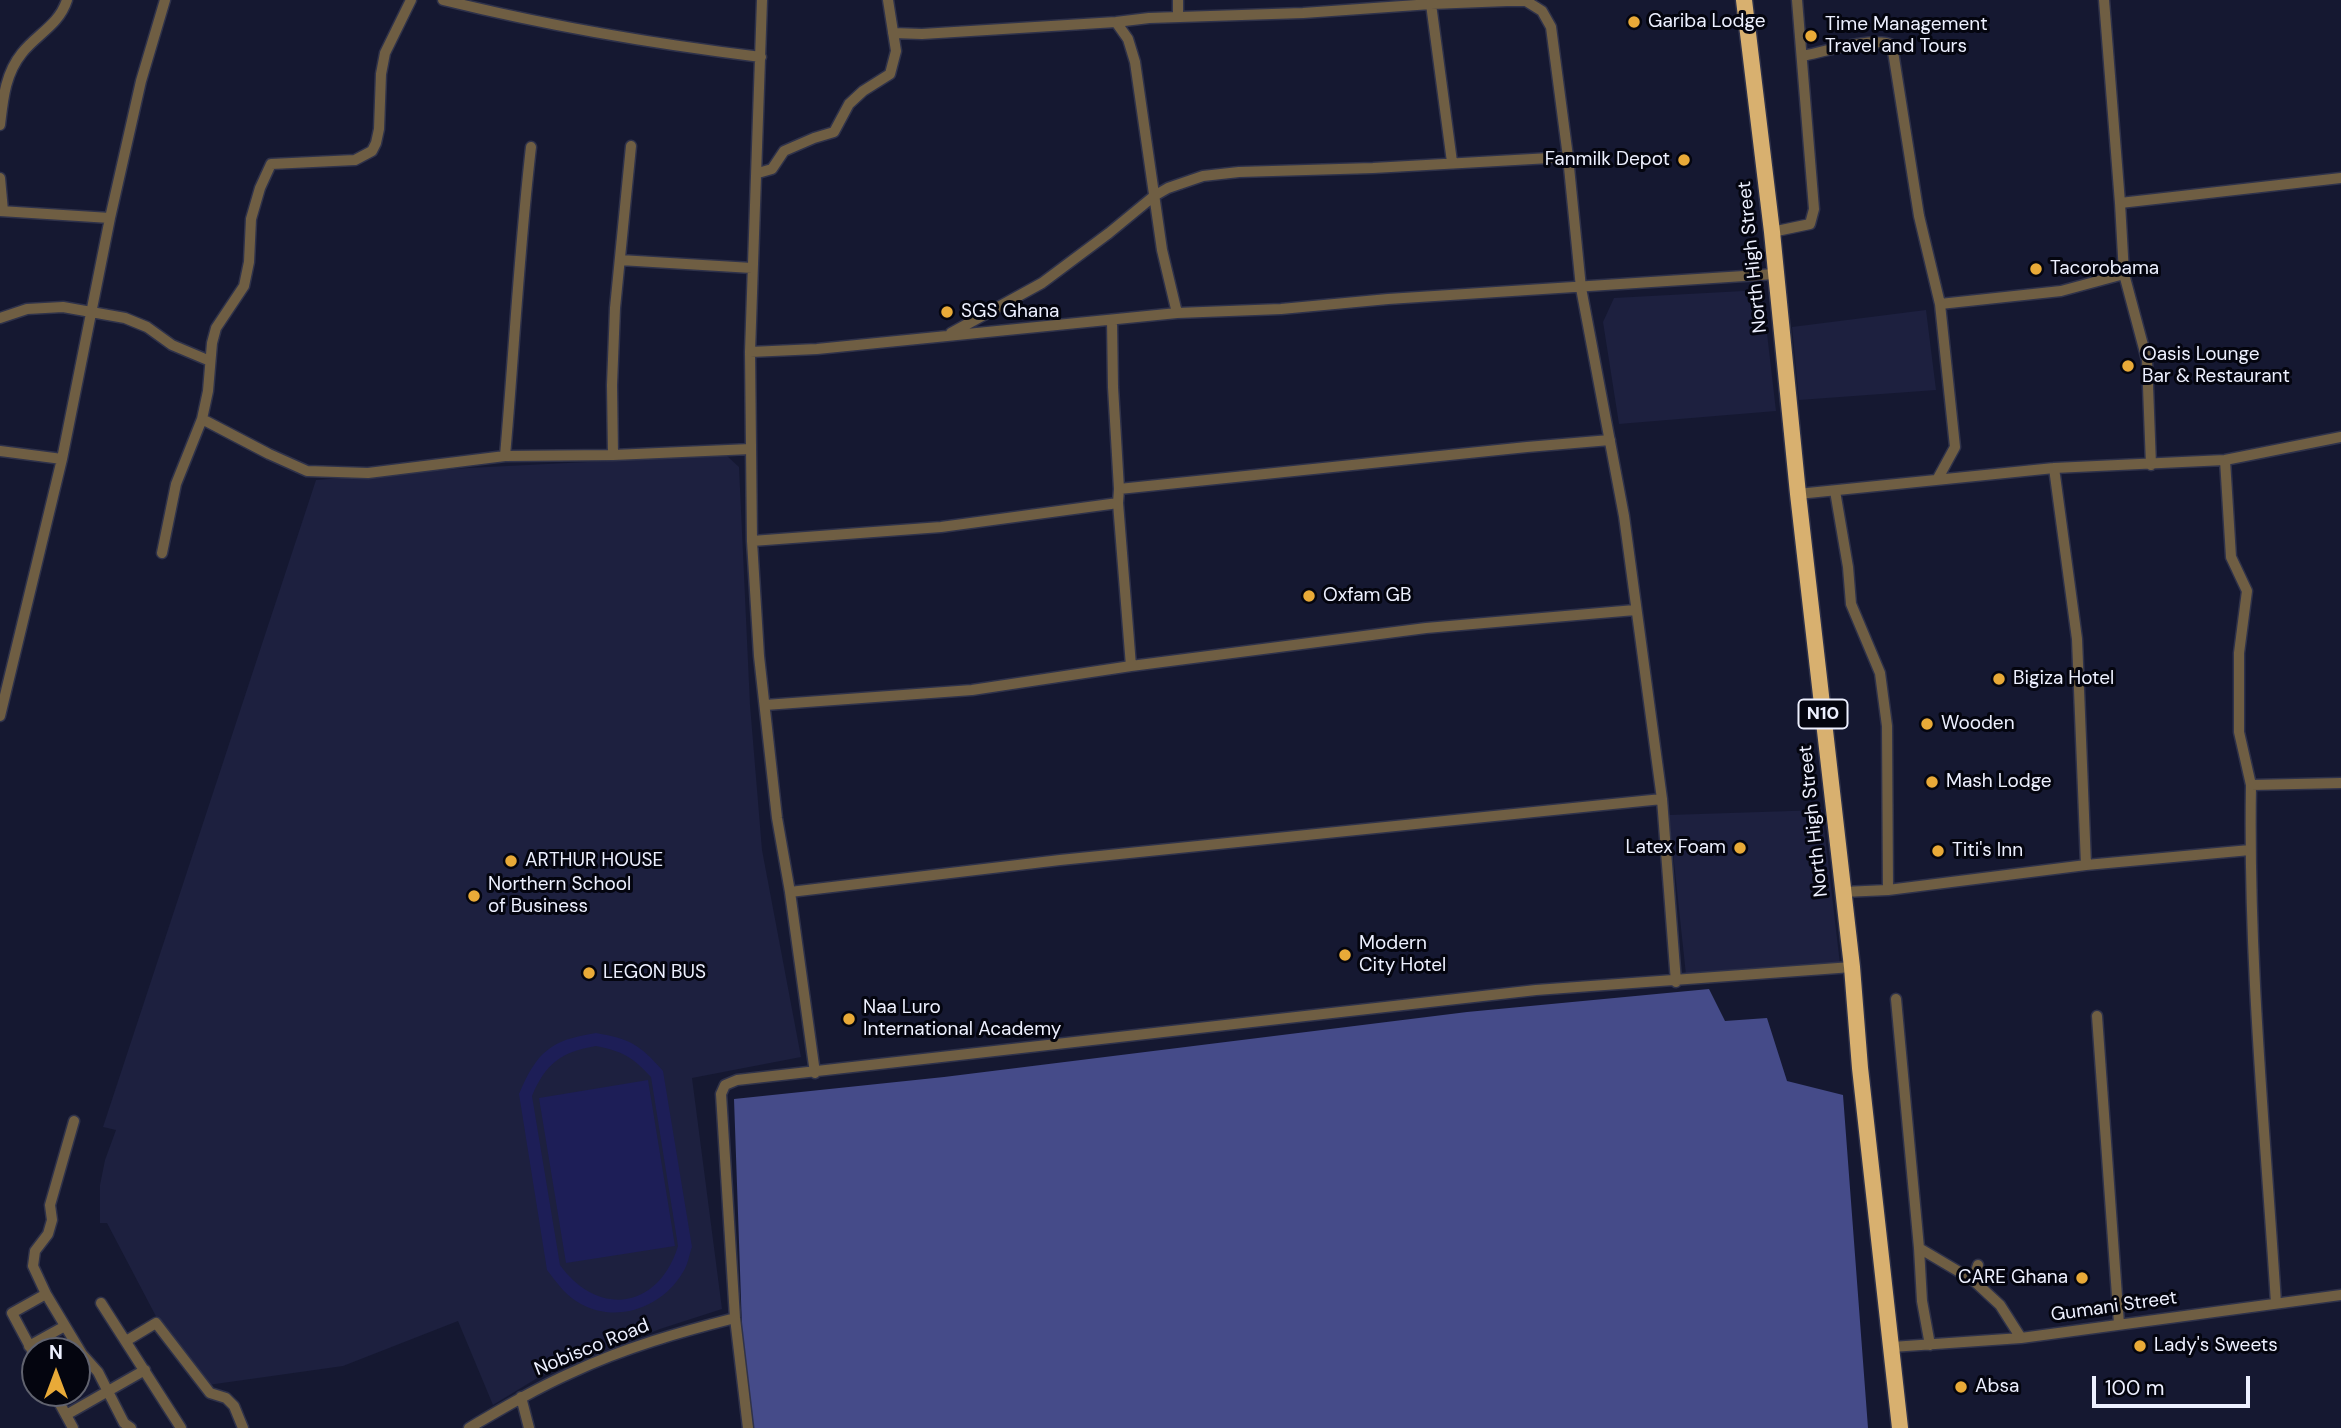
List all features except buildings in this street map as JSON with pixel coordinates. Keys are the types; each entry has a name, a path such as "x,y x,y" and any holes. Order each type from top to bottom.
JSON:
{"highway":[{"name":"North High Street","path":"1744,0 1772,232 1900,1428"}],"street":[{"path":"0,125 7,80 14,63 34,40 55,23 67,0"},
{"path":"0,716 62,459 90,312 141,81 165,0"},
{"path":"162,554 176,484 192,438 202,419 216,328 244,286 251,219 265,175 271,164 355,160 372,151 379,128 381,74 385,53 411,0"},
{"path":"443,0 513,17 647,42 761,57"},
{"path":"762,0 750,352 752,541 759,656 777,818 815,1073"},
{"path":"758,173 772,169 784,151 834,132 849,104 863,91 890,74 896,51 888,0"},
{"path":"1178,0 1178,17"},
{"path":"1772,232 1810,224 1814,209 1797,0"},
{"path":"2104,0 2124,274 2147,360 2151,465"},
{"path":"893,33 922,34 1431,4 1526,1 1542,11 1551,27 1581,288 1624,516 1662,799 1676,982"},
{"path":"1431,4 1452,162"},
{"path":"1116,22 1128,39 1135,62 1163,250 1177,313"},
{"path":"1802,56 1866,44 1885,42 1892,45 1919,216 1941,304 1955,447 1937,480"},
{"path":"613,455 615,308 631,146"},
{"path":"505,456 521,236 531,147"},
{"path":"947,335 1042,283 1154,196 1168,188 1203,176 1239,172 1373,168 1568,157"},
{"path":"0,178 1,211 110,218"},
{"path":"2120,204 2341,178"},
{"path":"620,260 752,268"},
{"path":"750,352 817,349 1177,313 1281,309 1388,299 1775,274"},
{"path":"1941,304 2061,291 2124,274"},
{"path":"0,318 27,309 63,307 125,318 147,327 172,345 210,361"},
{"path":"1112,320 1118,503 1131,666"},
{"path":"202,419 307,471 368,473 505,456 751,449"},
{"path":"1798,494 2054,468 2225,460 2341,437"},
{"path":"1119,489 1611,440"},
{"path":"0,451 62,459"},
{"path":"2225,460 2231,557 2247,590 2239,653 2239,732 2251,785 2250,850 2257,1017 2276,1303"},
{"path":"2054,468 2077,639 2086,865"},
{"path":"1835,491 1848,567 1851,604 1880,673 1887,726 1888,890"},
{"path":"752,541 940,527 1118,503"},
{"path":"765,705 972,690 1131,666 1426,628 1635,610"},
{"path":"2251,785 2341,783"},
{"path":"790,892 1060,860 1662,799"},
{"path":"1843,892 1888,890 2086,865 2250,850"},
{"path":"748,1428 735,1318 721,1094 725,1085 737,1080 1536,990 1676,982 1852,967"},
{"path":"1896,999 1922,1301 1930,1345"},
{"path":"2097,1016 2119,1324"},
{"path":"74,1121 50,1205 52,1220 48,1234 35,1251 33,1266 46,1294 82,1354 98,1372 123,1426"},
{"path":"1919,1248 1973,1280 2000,1304 2021,1338"},
{"path":"1973,1280 1978,1265"},
{"path":"25,1337 12,1312 46,1294"},
{"name":"Gumani Street","path":"1892,1348 2021,1338 2341,1295"},
{"path":"101,1303 181,1428"},
{"name":"Nobisco Road","path":"469,1428 521,1397 575,1371 679,1333 735,1318"},
{"path":"126,1341 156,1323 210,1393 226,1398 234,1406 243,1428"},
{"path":"46,1337 65,1326"},
{"path":"66,1415 145,1370"},
{"path":"521,1397 529,1428"},
{"path":"62,1407 73,1428"}],"shaded area":[{"path":"1762,290 1776,411 1619,424 1603,322 1614,298"},
{"path":"1926,310 1936,390 1799,400 1792,327"},
{"name":"Northern School of Business","path":"726,455 739,467 750,705 762,850 801,1057 692,1078 722,1309 660,1329 539,1377 493,1405 458,1321 343,1366 208,1385 160,1324 107,1223 100,1223 100,1185 105,1160 116,1130 103,1127 316,480 468,468"},
{"path":"1822,810 1840,964 1686,975 1669,815"},
{"path":"1709,989 1725,1021 1767,1018 1787,1081 1843,1095 1868,1428 749,1428 742,1328 734,1099 944,1077 1467,1012"},
{"path":"596,1033 627,1041 641,1049 663,1071 692,1247 685,1269 664,1295 638,1309 624,1312 595,1310 581,1304 566,1293 547,1270 519,1094 532,1068 547,1050 580,1036","holes":["596,1046 626,1056 651,1077 678,1246 669,1267 657,1283 642,1294 626,1299 609,1299 592,1293 575,1282 560,1265 532,1096 543,1075 556,1061 584,1049"]},
{"path":"648,1080 675,1246 566,1263 539,1098"}],"place":[{"name":"Gariba Lodge","path":"1634,22"},
{"name":"Time Management Travel and Tours","path":"1811,36"},
{"name":"Fanmilk Depot","path":"1684,160"},
{"name":"Tacorobama","path":"2036,269"},
{"name":"SGS Ghana","path":"947,312"},
{"name":"Oasis Lounge Bar & Restaurant","path":"2128,366"},
{"name":"Oxfam GB","path":"1309,596"},
{"name":"Bigiza Hotel","path":"1999,679"},
{"name":"Wooden","path":"1927,724"},
{"name":"Mash Lodge","path":"1932,782"},
{"name":"Latex Foam","path":"1740,848"},
{"name":"Titi's Inn","path":"1938,851"},
{"name":"ARTHUR HOUSE","path":"511,861"},
{"name":"Northern School of Business","path":"474,896"},
{"name":"Modern City Hotel","path":"1345,955"},
{"name":"LEGON BUS","path":"589,973"},
{"name":"Naa Luro International Academy","path":"849,1019"},
{"name":"CARE Ghana","path":"2082,1278"},
{"name":"Lady's Sweets","path":"2140,1346"},
{"name":"Absa","path":"1961,1387"}]}
